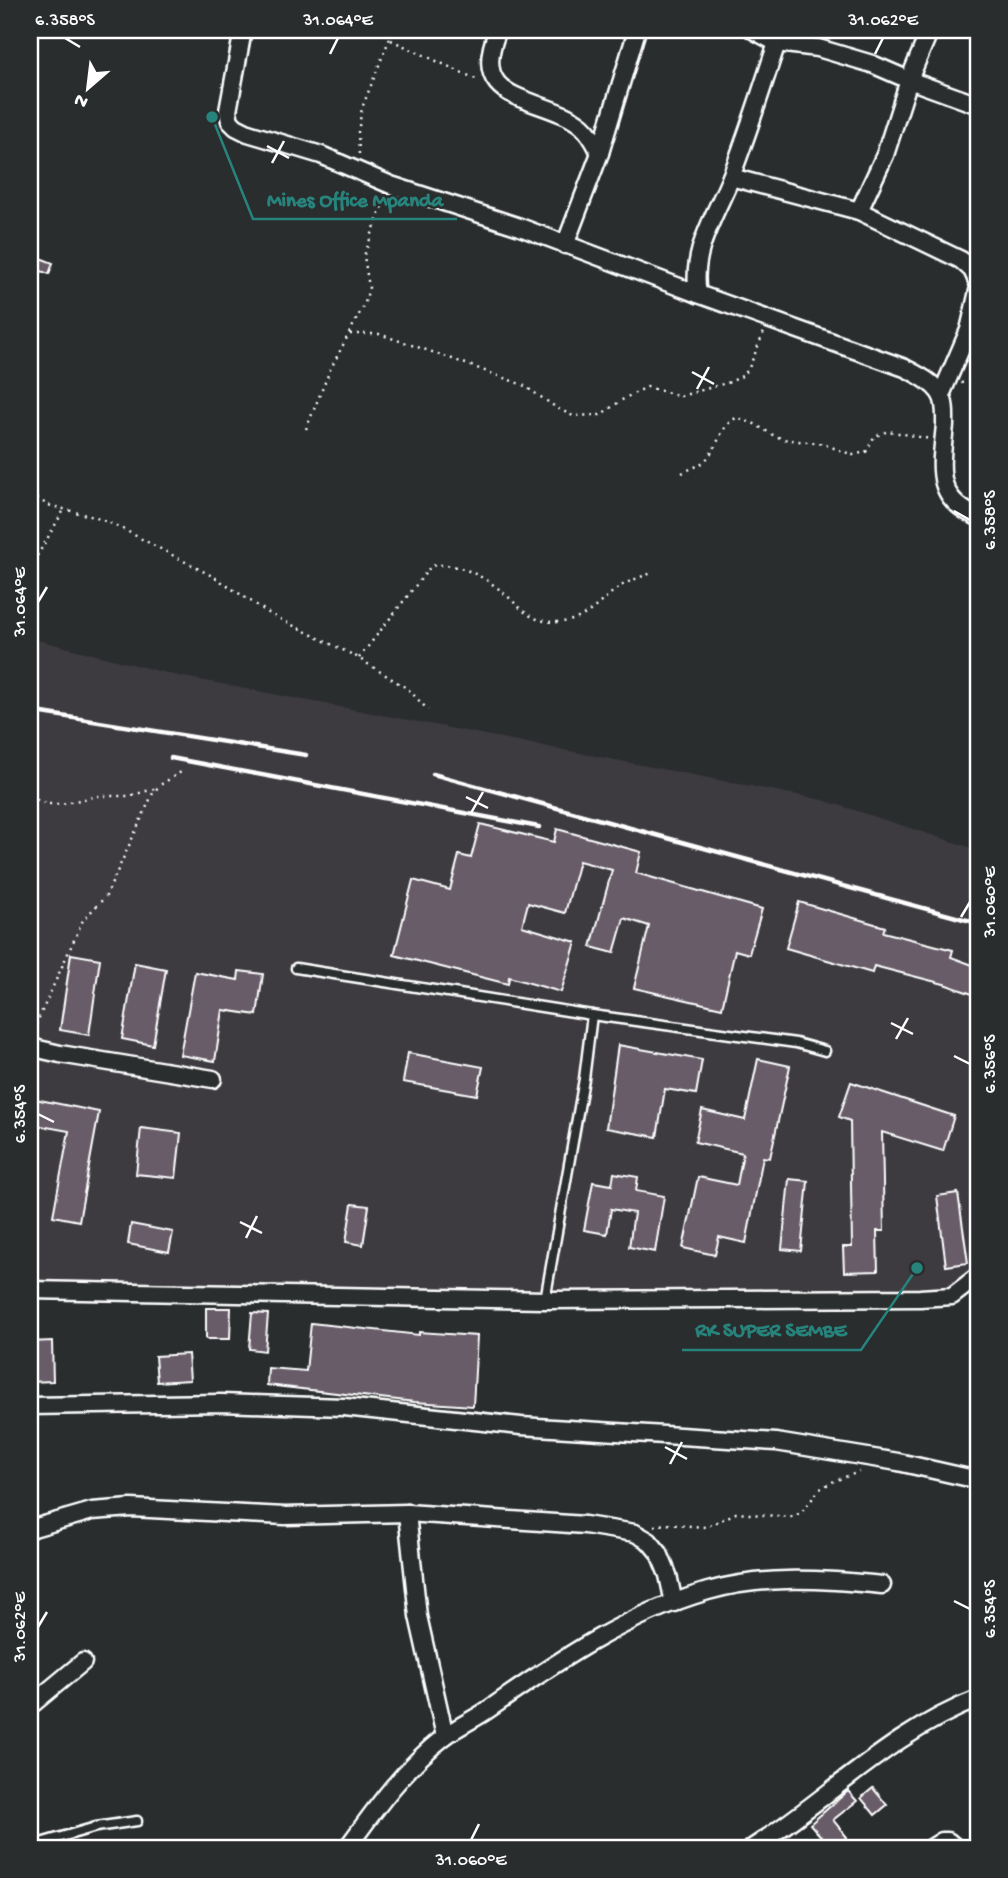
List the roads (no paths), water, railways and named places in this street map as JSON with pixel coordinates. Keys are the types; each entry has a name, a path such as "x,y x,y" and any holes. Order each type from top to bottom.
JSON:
{"street":[{"path":"243,30 228,111 230,121 236,127 321,155 390,185 520,227 905,368 927,379 942,395 945,405 941,466 944,486 956,505 978,517"},
{"path":"498,30 490,56 492,70 500,88 510,95 572,119 593,137 600,153"},
{"path":"565,245 600,153 637,30"},
{"path":"753,30 777,43 840,54 872,64 978,105"},
{"path":"859,211 889,144 909,80 930,30"},
{"path":"698,294 695,281 700,248 731,177 777,43"},
{"path":"731,177 859,211 961,260 972,270 978,283"},
{"path":"942,395 965,340 978,291"},
{"path":"30,1047 213,1079"},
{"path":"30,1290 545,1300 920,1298 952,1296 978,1276"},
{"path":"30,1406 221,1403 344,1407 521,1426 776,1442 898,1462 978,1480"},
{"path":"30,1529 92,1511 131,1508 285,1516 407,1513 585,1525 635,1533 649,1541 659,1553 668,1575 674,1603"},
{"path":"407,1513 418,1616 445,1736"},
{"path":"346,1848 389,1793 445,1736 487,1711 566,1656 628,1620 709,1591 755,1583 818,1579 882,1584"},
{"path":"30,1706 83,1662"},
{"path":"752,1848 821,1799 854,1771 955,1708 978,1699"},
{"path":"931,1848 942,1841 948,1841 956,1848"}],"lane":[{"path":"296,968 592,1016 796,1043 825,1051"},
{"path":"545,1300 584,1079 592,1016"},
{"path":"30,1846 96,1827 137,1821"}],"railway":[{"path":"30,711 306,755"},
{"path":"171,758 539,827"},
{"path":"433,774 978,923"}],"place":[{"name":"Mines Office Mpanda","path":"212,117"},
{"name":"RK SUPER SEMBE","path":"917,1268"}]}
